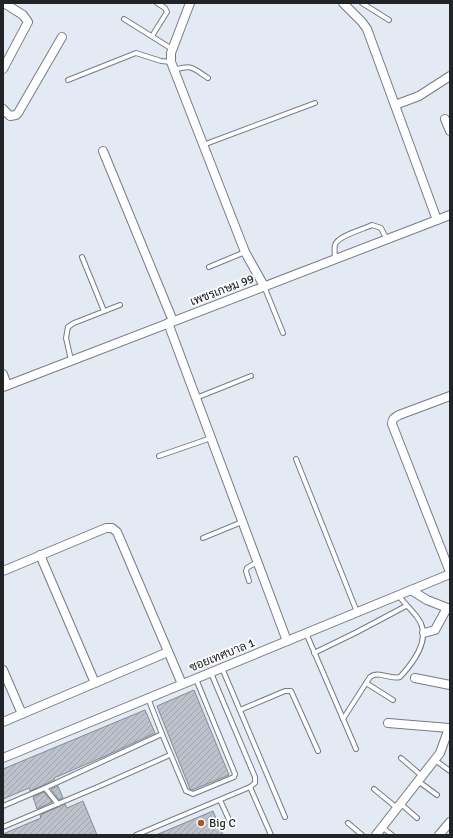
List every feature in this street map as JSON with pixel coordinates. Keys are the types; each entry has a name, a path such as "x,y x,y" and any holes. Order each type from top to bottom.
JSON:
{"street":[{"path":"3,69 28,22 23,15 4,3"},
{"path":"190,3 172,49 170,56 172,66 245,252 264,286"},
{"path":"343,3 362,22 367,30 437,220"},
{"path":"3,109 10,116 18,113 62,37"},
{"path":"395,105 419,96 450,76"},
{"path":"445,119 450,130"},
{"path":"103,151 170,322 196,398 287,641"},
{"name":"เพชรเกษม 99","path":"5,386 450,215"},
{"path":"3,374 5,386"},
{"path":"450,396 399,415 392,420 395,432 450,573"},
{"path":"3,571 106,528 112,528 117,532 182,684"},
{"path":"40,556 94,683"},
{"name":"ซอยเทศบาล 1","path":"3,758 450,573"},
{"path":"411,590 427,600 449,608 435,630 424,633"},
{"path":"3,722 168,652"},
{"path":"3,670 22,714"},
{"path":"415,678 450,685"},
{"path":"376,835 435,760 443,748 449,728 388,723"},
{"path":"439,835 450,822"}],"lane":[{"path":"152,36 167,12 165,8 157,3"},
{"path":"362,3 389,20"},
{"path":"124,19 172,49"},
{"path":"68,80 136,53 172,66 192,67 208,78"},
{"path":"203,145 315,103"},
{"path":"335,259 336,242 342,237 372,225 381,228 387,240"},
{"path":"209,267 245,252"},
{"path":"82,257 104,311"},
{"path":"264,286 283,333"},
{"path":"71,360 66,338 68,327 74,323 120,305"},
{"path":"196,398 251,376"},
{"path":"159,456 211,438"},
{"path":"296,460 358,612"},
{"path":"203,538 242,522"},
{"path":"249,581 246,571 247,568 257,562"},
{"path":"343,720 366,683 373,675 377,674 392,678 400,677 418,652 424,633 422,624 398,595"},
{"path":"314,653 406,606"},
{"path":"306,633 356,749"},
{"path":"222,668 285,817"},
{"path":"136,835 220,800 255,783 255,777 211,673"},
{"path":"148,698 186,791 193,794 234,777 235,772 196,678"},
{"path":"366,683 393,700"},
{"path":"240,710 285,691 291,691 318,751"},
{"path":"3,806 162,734"},
{"path":"3,827 170,755"},
{"path":"400,758 437,795"},
{"path":"435,760 450,771"},
{"path":"250,786 271,835"},
{"path":"45,788 58,804"},
{"path":"374,789 417,818"},
{"path":"220,800 231,824"},
{"path":"348,824 362,835"},
{"path":"382,827 392,835"}],"building":[{"path":"194,690 229,775 192,790 190,789 157,706"},
{"path":"145,710 155,733 54,778 55,779 44,785 30,791 29,788 3,799 3,769"},
{"path":"58,786 63,798 59,800 51,789"},
{"path":"44,792 52,802 37,809 33,797"},
{"path":"83,801 97,835 3,835 41,818 40,815 65,804 67,808"},
{"name":"Big C","path":"213,811 223,835 156,835"}],"place":[{"name":"Big C","path":"201,823"}]}
